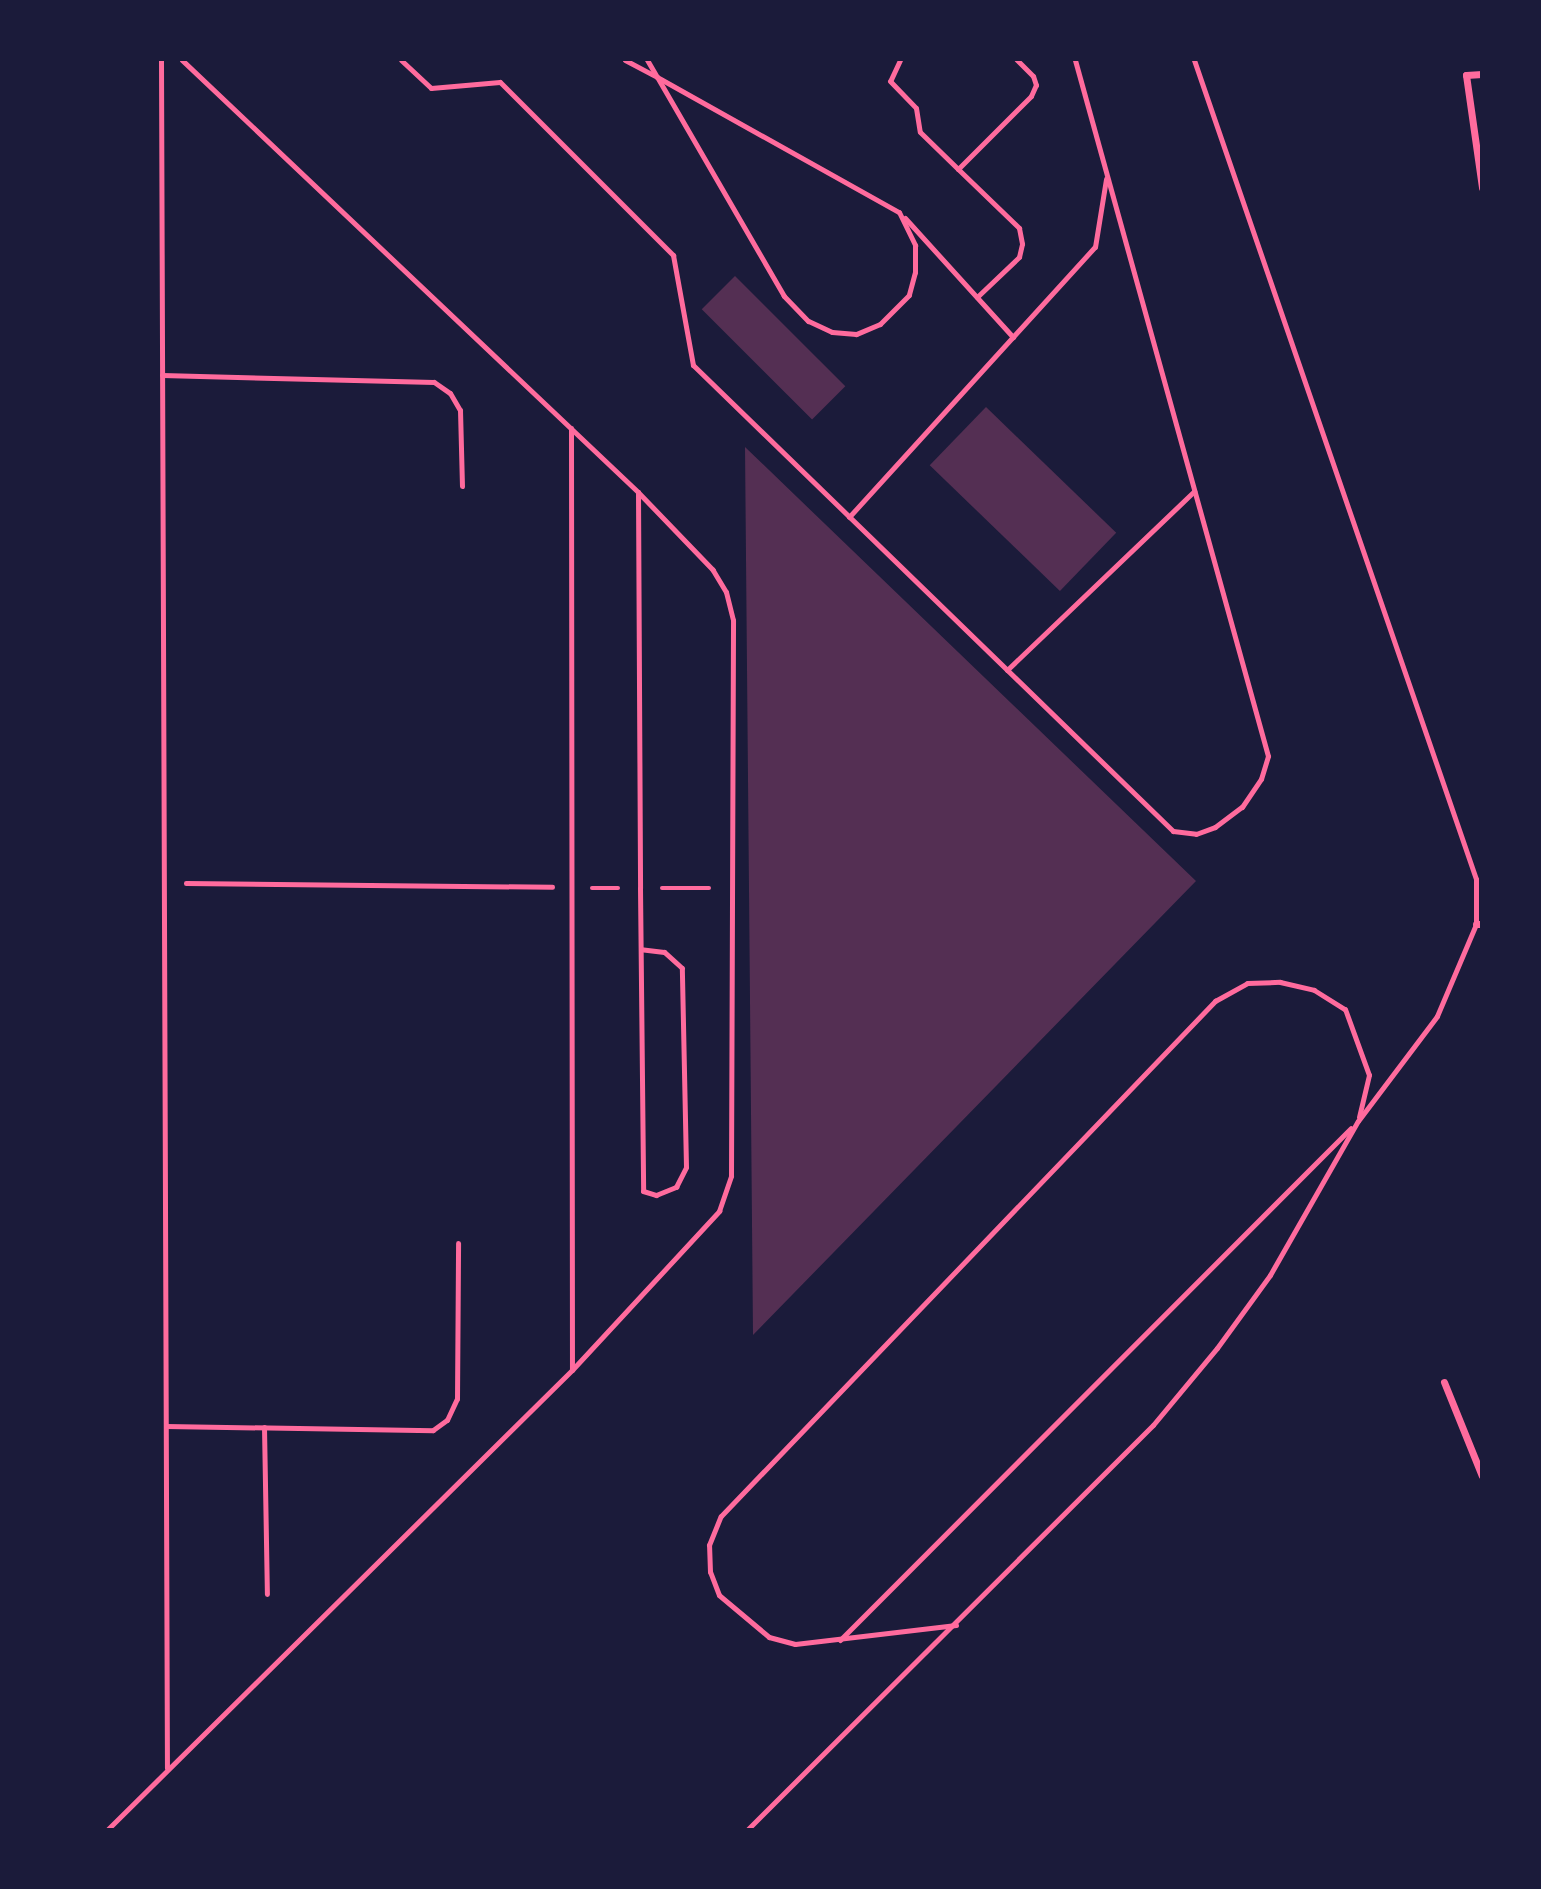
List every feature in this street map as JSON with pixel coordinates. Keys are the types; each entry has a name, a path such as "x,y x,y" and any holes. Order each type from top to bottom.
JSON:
{"street":[{"path":"1482,74 1466,75 1482,188"},
{"path":"1444,1382 1482,1476"}],"lane":[{"path":"161,60 167,1768"},
{"path":"108,1829 572,1370 719,1211 731,1176 733,620 726,592 713,570 638,492 182,60"},
{"path":"401,60 431,88 500,82 673,255 693,365 1174,831 1196,834 1215,827 1242,807 1261,779 1268,757 1075,60"},
{"path":"409,60 409,68"},
{"path":"625,60 899,212 1013,337"},
{"path":"647,60 784,296 808,321 831,332 856,334 880,324 909,295 915,246 899,212"},
{"path":"900,60 890,81 916,108 920,132 1019,228 1022,244 1019,257 977,297"},
{"path":"958,169 1031,96 1036,85 1033,76 1017,60"},
{"path":"748,1829 956,1625 1153,1425 1217,1348 1270,1275 1358,1121 1437,1016 1479,924 1476,879 1195,60"},
{"path":"849,517 1095,247 1107,176"},
{"path":"162,375 435,382 450,393 460,410 462,486"},
{"path":"570,428 572,1370"},
{"path":"1007,670 1194,491"},
{"path":"638,492 640,888 643,1191 656,1195 676,1187 686,1167 681,968 664,952 641,949"},
{"path":"840,1640 1358,1121 1369,1075 1345,1009 1314,990 1280,982 1247,983 1215,1001 721,1516 709,1545 710,1572 719,1595 769,1637 795,1644 840,1640 956,1625"},
{"path":"166,1426 433,1430 447,1420 457,1399 458,1243"},
{"path":"264,1427 267,1594"}],"path":[{"path":"164,883 732,889"}],"building":[{"path":"735,276 845,386 812,420 702,309"},
{"path":"986,407 1116,533 1060,591 930,465"},
{"path":"745,447 1196,881 753,1335 749,889"}]}
